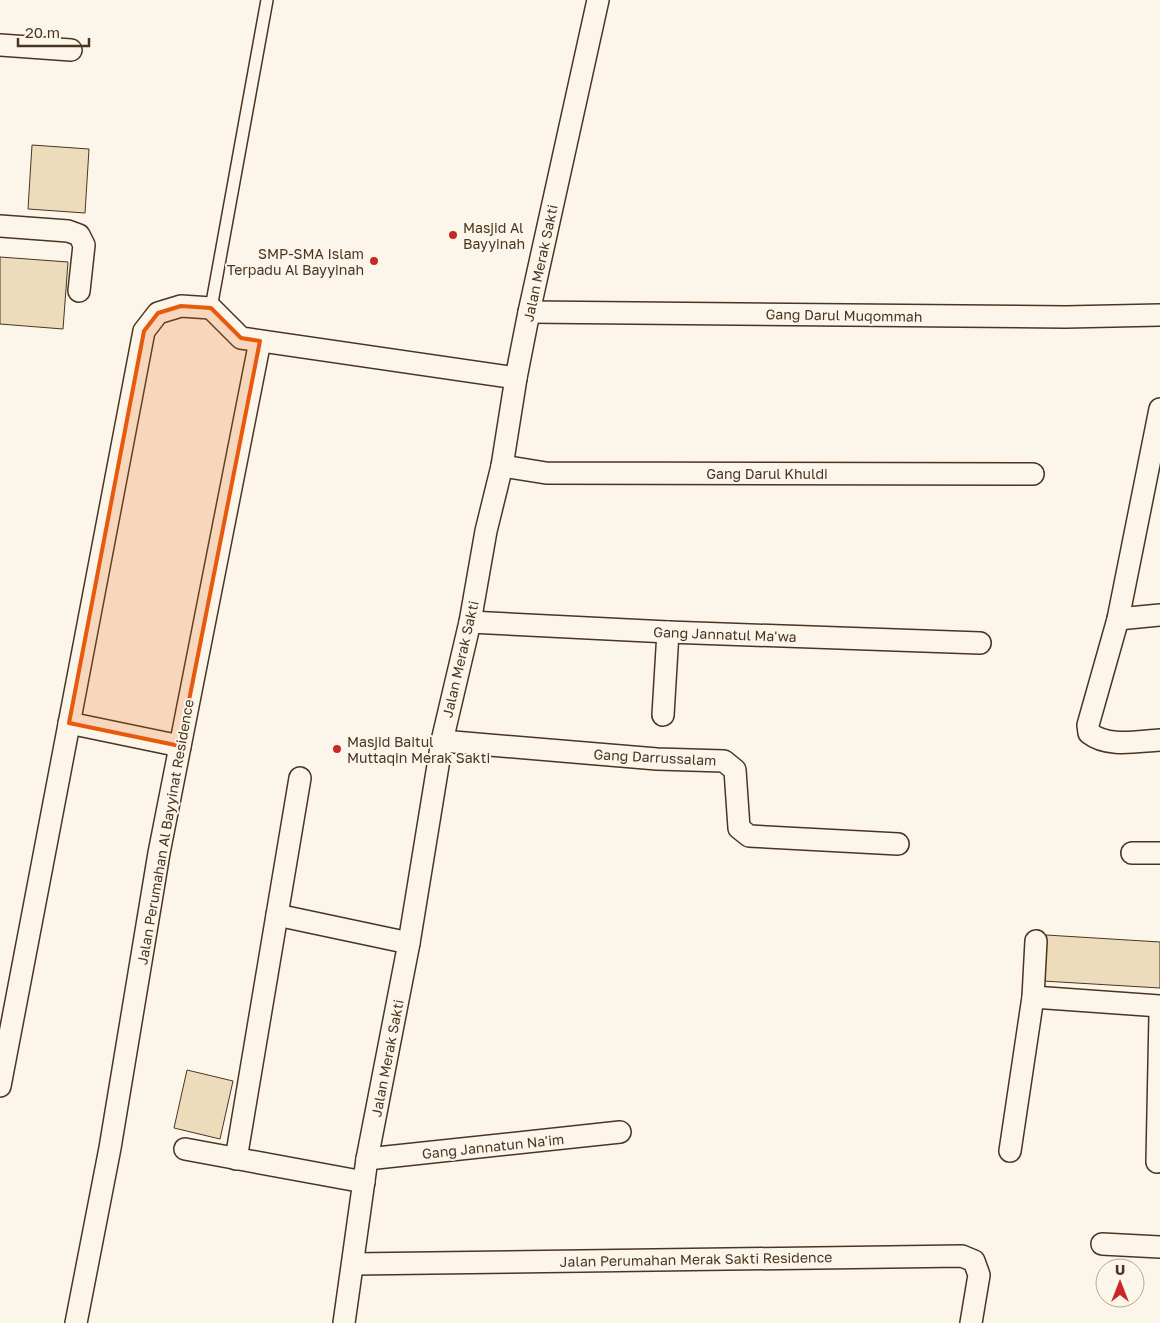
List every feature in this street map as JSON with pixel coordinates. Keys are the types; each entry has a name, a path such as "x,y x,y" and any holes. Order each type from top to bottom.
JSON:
{"street":[{"name":"Jalan Merak Sakti","path":"344,1323 367,1159 409,943 442,741 470,622 486,531 502,466 529,312 598,0"},
{"path":"0,45 70,50"},
{"path":"0,226 68,230 79,235 84,245 79,291"},
{"path":"0,1086 144,331 158,313 181,306 211,308 241,338 516,378"},
{"name":"Gang Darul Muqommah","path":"529,312 1066,317 1160,315"},
{"name":"Jalan Perumahan Al Bayyinat Residence","path":"76,1323 110,1148 159,853 260,341"},
{"path":"1160,409 1152,490 1088,725 1089,733 1097,739 1108,742 1160,740"},
{"name":"Gang Darul Khuldi","path":"502,466 546,473 1033,474"},
{"path":"1118,619 1160,615"},
{"name":"Gang Jannatul Ma'wa","path":"470,622 668,632 980,643"},
{"path":"663,715 668,632"},
{"path":"69,723 180,746"},
{"name":"Gang Darrussalam","path":"442,741 656,759 724,761 735,770 739,828 749,836 898,844"},
{"path":"236,1159 300,778"},
{"path":"1132,853 1160,853"},
{"path":"277,915 409,943"},
{"path":"1010,1150 1034,997 1036,941"},
{"path":"1034,997 1160,1006"},
{"path":"1157,1162 1160,1014"},
{"name":"Gang Jannatun Na'im","path":"367,1159 620,1132"},
{"path":"185,1149 364,1182"},
{"path":"1102,1244 1160,1247"},
{"name":"Jalan Perumahan Merak Sakti Residence","path":"353,1264 962,1256 974,1261 979,1275 971,1323"}],"lane":[{"path":"211,308 267,0"}],"highlighted area":[{"path":"181,306 211,308 241,338 260,341 180,746 69,723 144,331 158,313"}],"building":[{"path":"32,145 89,149 85,213 28,209"},
{"path":"0,257 68,262 63,329 0,324"},
{"path":"1046,935 1160,942 1160,988 1043,981"},
{"path":"187,1070 233,1081 220,1139 174,1128"}],"place":[{"name":"Masjid Al Bayyinah","path":"453,235"},
{"name":"SMP-SMA Islam Terpadu Al Bayyinah","path":"374,261"},
{"name":"Masjid Baitul Muttaqin Merak Sakti","path":"337,749"}]}
